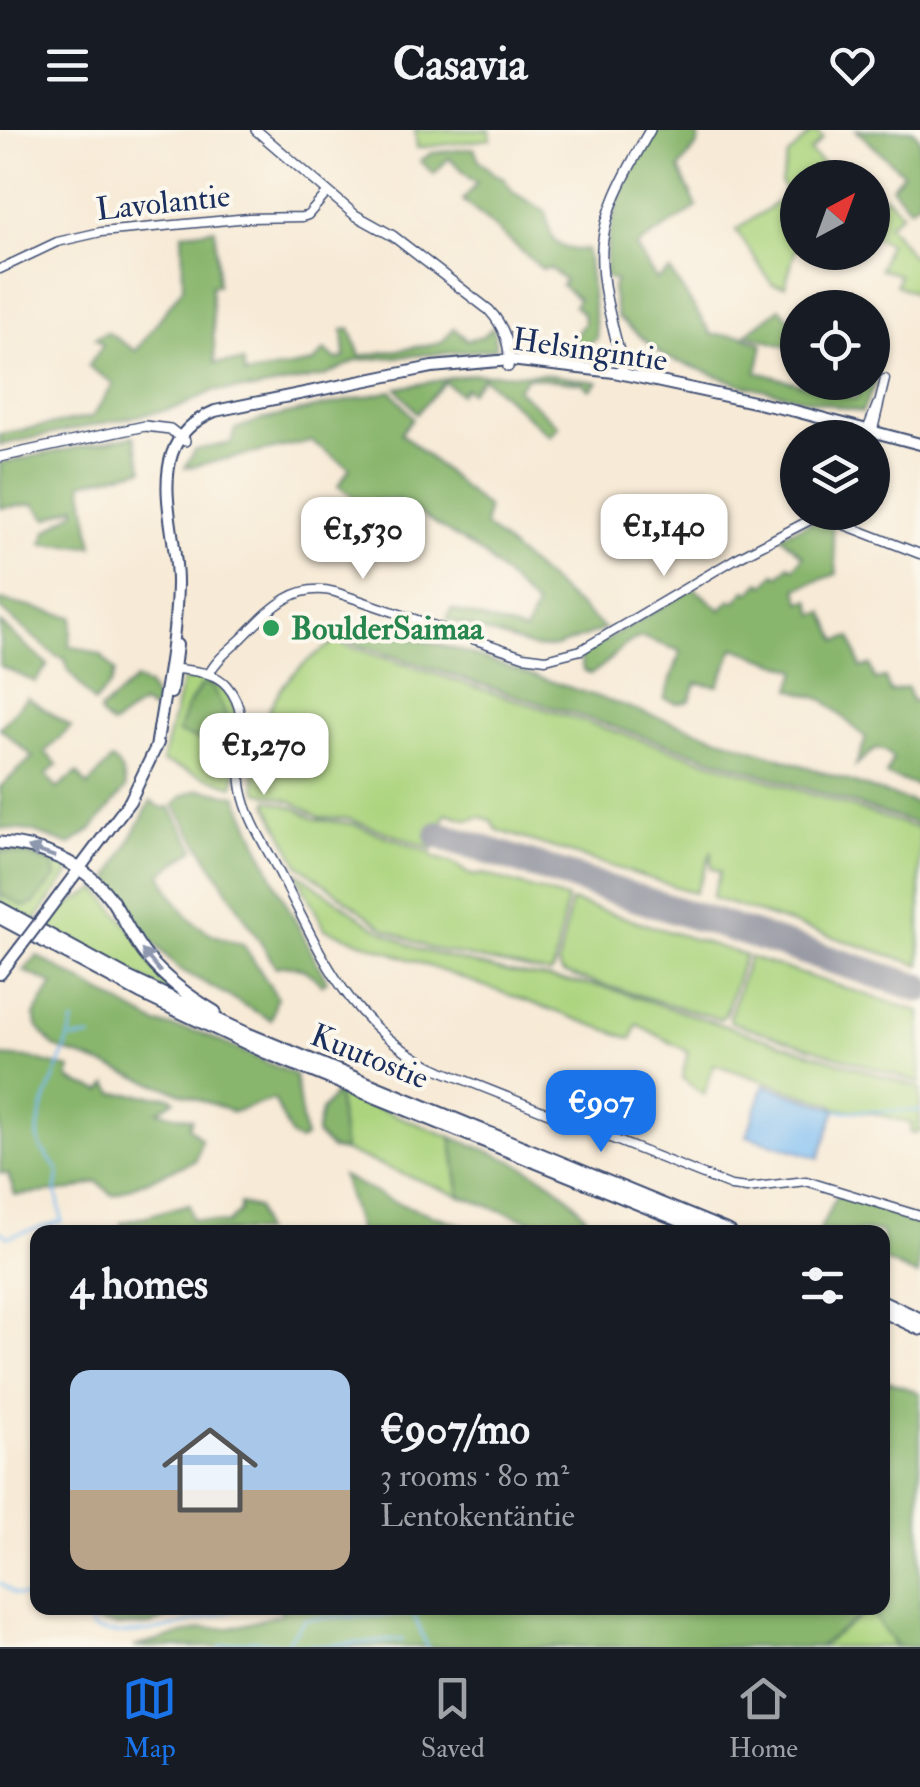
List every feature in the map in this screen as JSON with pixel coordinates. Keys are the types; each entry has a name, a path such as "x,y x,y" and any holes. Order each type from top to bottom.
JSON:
{"highway":[{"path":"0,843 33,848 80,870 108,896 144,954 169,980 220,1016 320,1071"},
{"name":"Kuutostie","path":"0,908 320,1071"},
{"name":"Kuutostie","path":"0,918 140,993 320,1071 712,1225"},
{"path":"0,927 140,993"},
{"name":"Kuutostie","path":"337,1077 691,1225"},
{"path":"890,1305 920,1319"},
{"path":"890,1316 920,1329"}],"main road":[{"path":"256,130 364,222 393,236 487,309 498,320 507,362"},
{"path":"617,375 617,346 600,273 603,229 614,193 650,130"},
{"path":"596,369 608,362 617,346"},
{"path":"617,346 634,373 660,382"},
{"name":"Helsingintie","path":"507,362 617,375 704,392"},
{"name":"Helsingintie","path":"182,439 202,421 232,408 410,372 507,362 596,369 829,420"},
{"path":"0,457 145,426 165,427 182,439 175,474 184,584 166,716 156,748 130,801 0,974"},
{"name":"Helsingintie","path":"890,435 920,442"}],"street":[{"name":"Lavolantie","path":"0,268 57,242 89,234 250,218 302,217 328,192"},
{"path":"208,674 280,602 316,589 336,592 530,658 567,656 790,530"},
{"path":"867,530 920,554"},
{"path":"171,668 208,674 224,682 238,708 242,793 254,822 338,984 364,1018 387,1039 442,1071 731,1186 747,1188 806,1180 920,1216"}],"green space":[{"path":"415,130 490,130 491,139 417,148"},
{"path":"654,130 699,130 698,144 679,169 697,207 636,247 656,280 670,271 712,335 740,335 763,344 757,372 780,378 780,393 740,384 665,357 617,317 612,289 616,281 605,277 606,255 613,217"},
{"path":"814,130 823,138 810,152 819,160 787,160"},
{"path":"856,130 914,130 920,139 920,200 910,208 891,187 903,173"},
{"path":"474,148 479,160 503,177 513,192 546,212 556,243 568,249 587,250 597,338 588,345 545,354 542,347 569,344 584,323 583,314 574,306 578,299 561,285 565,281 550,268 542,269 463,200 477,183 449,158 434,174 420,161 432,153"},
{"path":"780,200 780,270 790,270 785,286 772,284 736,230"},
{"path":"890,201 902,213 890,222"},
{"path":"890,227 920,267 920,295 896,285 899,275 883,270 890,270"},
{"path":"215,229 218,285 211,286 215,363 243,362 245,375 313,363 325,350 336,360 345,358 343,330 350,328 360,356 441,343 454,328 467,340 483,336 493,327 496,349 358,360 325,376 258,389 213,391 180,407 0,445 0,434 92,417 114,384 88,366 103,345 95,338 107,332 136,351 183,287 182,233"},
{"path":"780,308 780,345 746,334"},
{"path":"473,374 546,374 598,382 590,390 582,383 527,377 517,389 559,426 550,436 483,377 470,392 465,388 460,394 445,382 417,413 397,388"},
{"path":"392,391 413,418 401,433 487,508 485,526 605,629 556,647 536,648 447,620 451,609 525,632 536,607 484,555 398,500 359,501 338,486 350,468 311,441 185,468 195,450 231,443 235,429"},
{"path":"810,400 868,400 862,412"},
{"path":"134,436 143,469 82,483 93,546 42,544 47,531 76,511 76,506 47,519 34,504 0,508 0,463"},
{"path":"792,530 832,530 837,574 797,588 801,602 810,600 815,615 824,612 838,641 851,637 861,668 870,665 875,680 885,678 890,692 907,687 912,702 920,700 920,787 886,775 893,759 886,751 876,748 856,765 866,738 824,700 791,689 797,670 734,648 718,686 696,683 690,700 678,703 664,699 681,651 641,637 591,674 583,670 580,656 694,588 721,610 746,590 750,593 760,582 765,585 775,573 779,576 789,565 794,568 803,556 780,535"},
{"path":"0,600 73,617 69,645 101,655 115,672 110,685 94,703 68,670 65,659 56,656 0,609"},
{"path":"0,623 48,665 35,682 0,666"},
{"path":"406,636 455,649 920,805 920,825 342,640"},
{"path":"335,642 920,829 920,965 712,898 720,872 711,868 712,851 695,893 497,830 491,820 480,817 469,820 446,813 433,849 349,819 319,817 293,802 258,792 256,758 262,728 275,698 295,673"},
{"path":"190,676 216,684 234,708 237,746 233,786 162,762 182,682"},
{"path":"135,680 148,686 157,703 152,710 142,704 112,726 100,711"},
{"path":"201,685 210,685 223,707 229,724 229,749 178,733 186,709"},
{"path":"27,697 71,727 45,752 58,765 46,774 57,789 77,773 88,786 111,760 124,780 126,788 92,829 70,845 32,831 0,828 0,787 33,757 0,728"},
{"path":"199,789 237,796 276,884 327,981 321,985 301,969 276,967 174,805 182,796"},
{"path":"269,800 315,819 353,824 432,853 432,857 471,875 484,874 567,899 553,972 428,948 384,928 299,865 267,804"},
{"path":"151,801 162,808 170,807 195,849 161,874 192,921 213,935 243,944 277,997 271,1020 178,968 150,939 110,878"},
{"path":"0,847 31,850 69,869 34,922 0,902"},
{"path":"0,851 54,864 56,877 33,904 25,907 0,894"},
{"path":"295,871 373,926 420,950 507,972 604,987 920,1088 920,1131 910,1132 912,1124 874,1113 837,1109 714,1064 704,1095 682,1078 688,1052 637,1024 632,1039 325,929"},
{"path":"98,889 193,1005 44,927 58,910"},
{"path":"571,901 745,955 725,1015 720,1019 562,973 558,965"},
{"path":"37,956 157,1024 199,1032 295,1075 305,1138 299,1141 291,1136 274,1099 233,1112 54,1047 38,1028 34,1016 53,984 24,971"},
{"path":"749,957 920,1012 920,1083 731,1022"},
{"path":"0,1056 29,1058 71,1069 68,1078 102,1091 108,1084 114,1093 170,1097 175,1100 158,1111 192,1119 189,1127 201,1139 196,1160 113,1195 97,1182 72,1190 15,1195 8,1174 0,1173"},
{"path":"337,1092 451,1137 460,1196 344,1151"},
{"path":"337,1092 344,1151 331,1149 316,1134 321,1111"},
{"path":"451,1137 542,1177 573,1201 586,1217 561,1225 542,1225 460,1196"},
{"path":"342,1176 394,1202 461,1225 357,1225"},
{"path":"838,1193 920,1220 918,1276 890,1263 890,1225 822,1225"},
{"path":"189,1204 192,1219 227,1224 240,1211 240,1204 257,1208 261,1225 122,1225"},
{"path":"890,1382 920,1393 920,1647 896,1647 873,1615 890,1615"},
{"path":"64,1615 173,1615 150,1625 118,1626"},
{"path":"278,1615 862,1615 818,1647 134,1647 204,1628 230,1628"},
{"path":"863,1615 874,1615 896,1647 818,1647"}],"water":[{"path":"764,1085 836,1109 819,1158 747,1136"}],"waterway":[{"path":"48,1225 62,1221 56,1190 59,1171 42,1149 38,1134 73,1022"},
{"path":"73,1039 91,1037"},
{"path":"836,1111 920,1111"},
{"path":"0,1231 7,1237 30,1230"},
{"path":"0,1583 14,1594 30,1598"},
{"path":"57,1619 89,1619 92,1629 129,1633 216,1615"},
{"path":"286,1643 305,1619 391,1615"},
{"path":"414,1615 427,1647"},
{"path":"220,1647 251,1641 338,1645 403,1640"}],"runway":[{"path":"439,835 920,988"}],"place":[{"name":"BoulderSaimaa","path":"271,628"}]}
